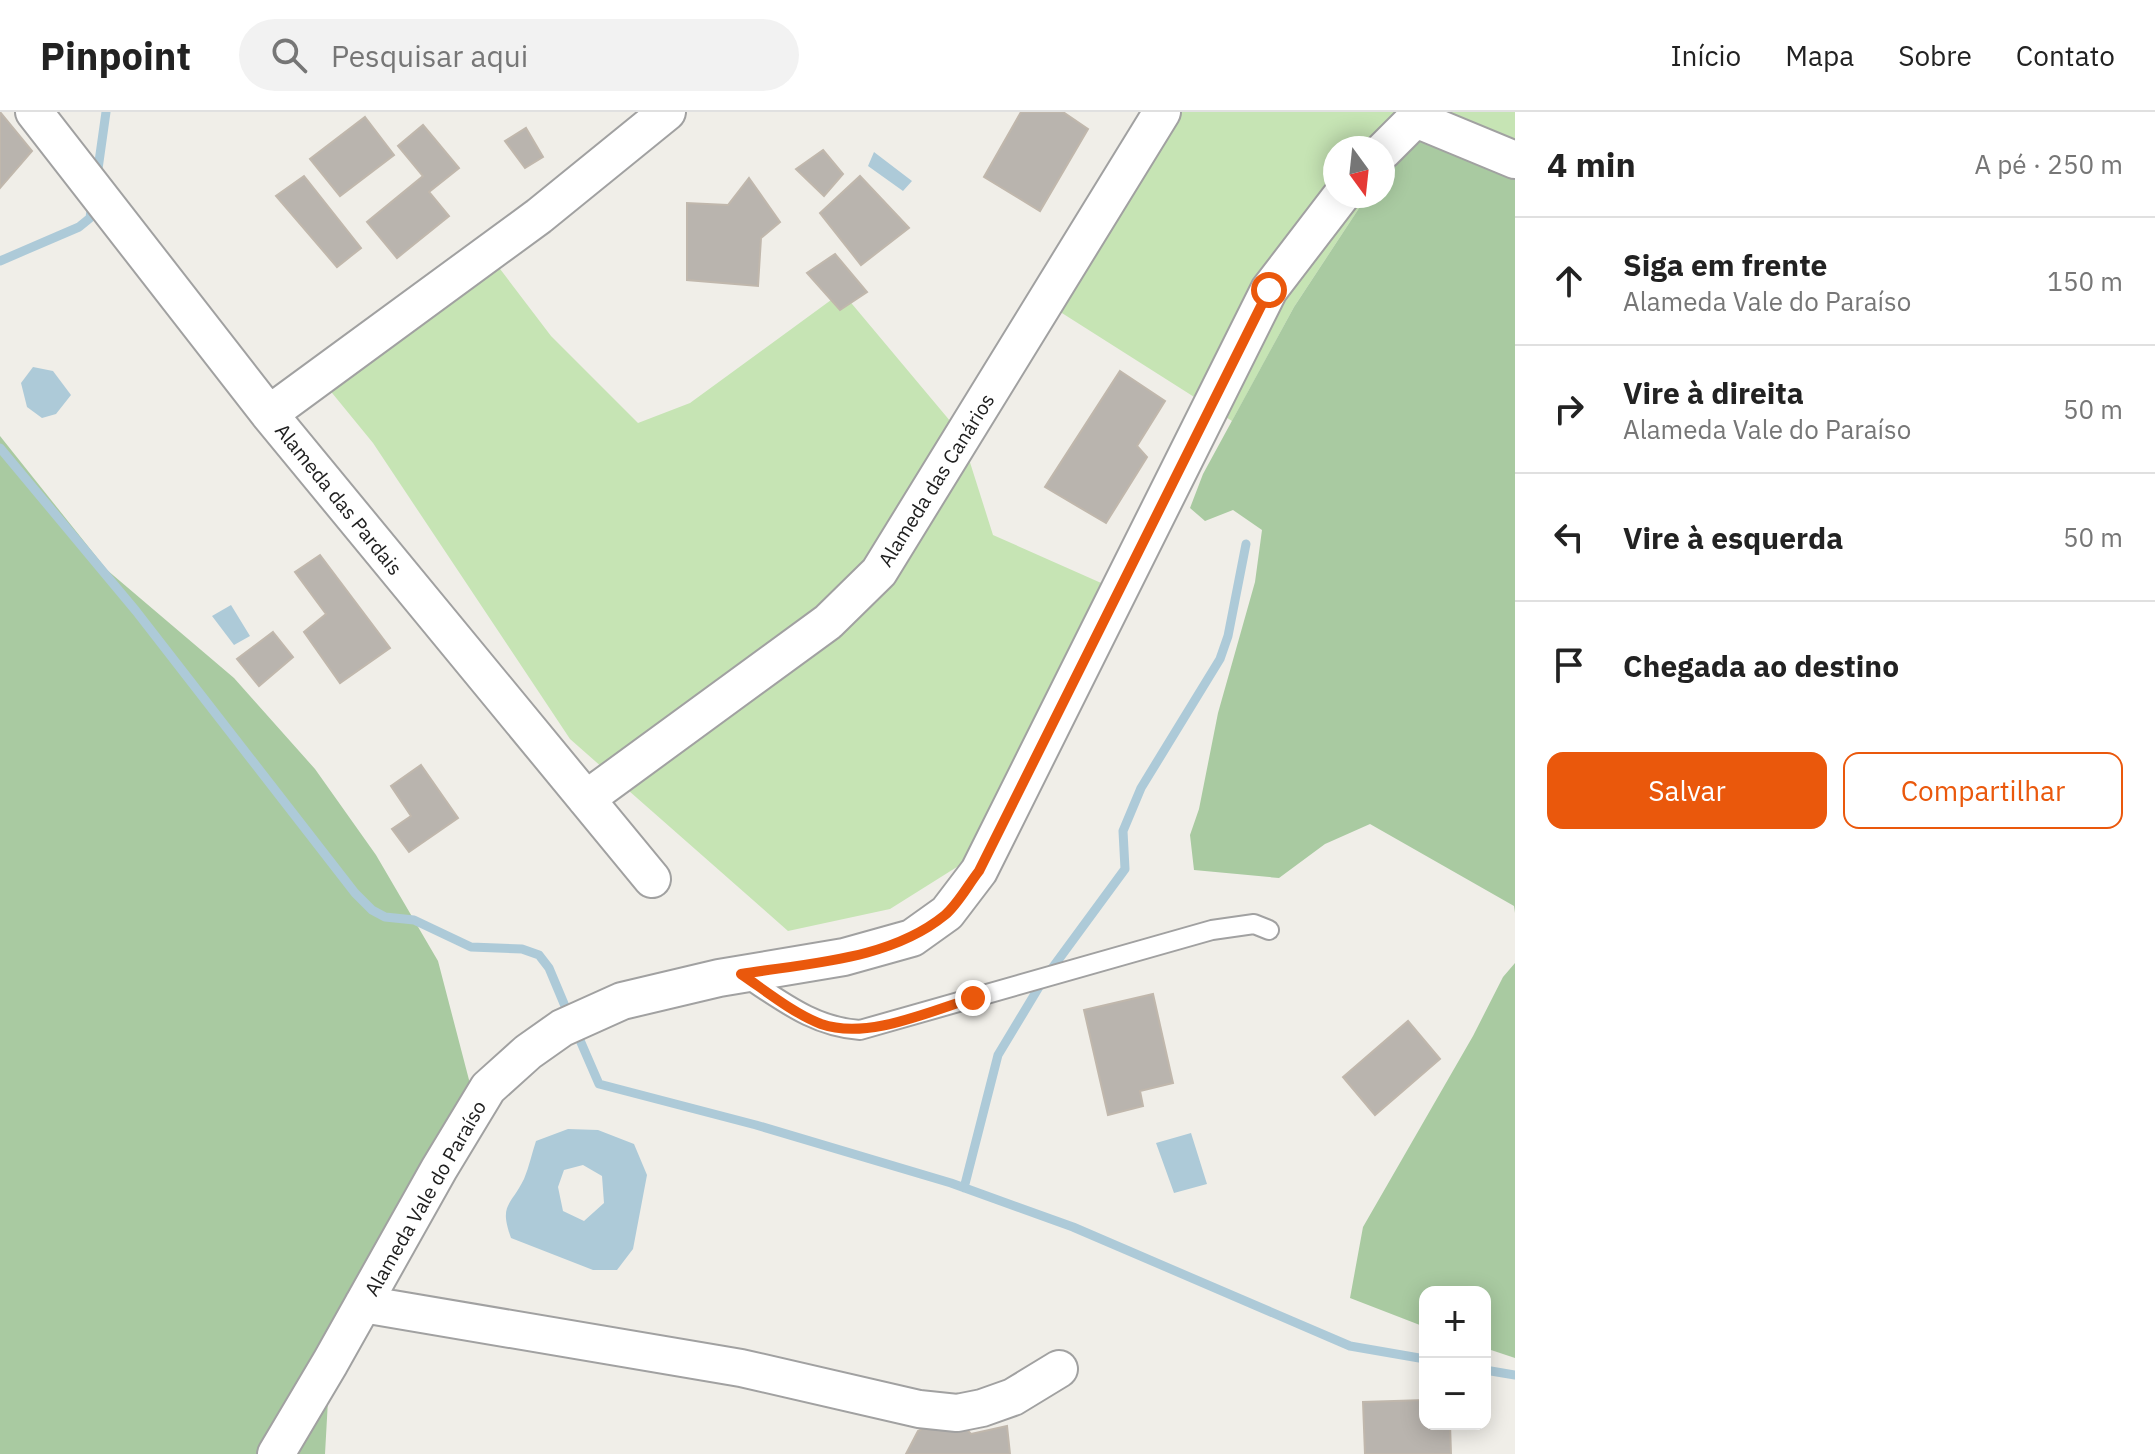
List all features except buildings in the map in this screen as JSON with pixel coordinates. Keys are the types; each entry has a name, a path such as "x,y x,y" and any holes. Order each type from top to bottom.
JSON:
{"street":[{"name":"Alameda das Pardais","path":"34,112 269,414 652,879"},
{"path":"269,414 539,216 667,112"},
{"name":"Alameda das Canários","path":"586,799 828,622 879,572 1162,112"},
{"path":"1395,139 1419,115 1515,160"},
{"name":"Alameda Vale do Paraíso","path":"276,1454 488,1088 528,1052 562,1028 622,1001 741,974 844,957 912,938 947,913 979,871 1016,800 1127,570 1269,290 1332,208"},
{"path":"363,1304 741,1368 919,1409 957,1413 1013,1397 1059,1369"}],"lane":[{"path":"741,974 808,1018 823,1024 860,1030 1212,930 1254,924 1269,930"}],"green space":[{"path":"1182,112 1515,112 1515,145 1430,120 1395,159 1395,136 1323,136 1323,208 1359,208 1294,307 1232,421 1054,308"},
{"path":"1430,120 1515,145 1515,913 1514,906 1370,824 1325,844 1279,878 1194,870 1190,835 1199,809 1218,713 1255,582 1262,530 1233,510 1205,521 1190,508 1203,474 1294,307 1359,208 1395,208 1395,159"},
{"path":"494,261 551,336 638,423 690,403 842,292 961,434 993,535 1126,594 976,855 890,909 788,931 570,739 373,443 310,366"},
{"path":"0,436 107,570 234,678 315,769 376,855 438,961 474,1099 329,1382 325,1454 0,1454"},
{"path":"1515,963 1515,1358 1491,1350 1491,1286 1419,1286 1419,1325 1350,1298 1363,1227 1473,1036 1503,977"}],"water":[{"path":"874,152 912,181 903,191 868,166"},
{"path":"33,367 53,371 71,395 56,414 42,418 27,407 21,383"},
{"path":"231,605 250,636 234,645 212,616"},
{"path":"568,1129 598,1130 634,1144 647,1175 633,1249 617,1270 593,1270 511,1238 506,1212 524,1179 536,1141","holes":["583,1165 602,1176 604,1203 584,1221 563,1211 558,1187 564,1170"]},
{"path":"1191,1133 1207,1184 1174,1193 1156,1143"}],"waterway":[{"path":"97,176 106,112"},
{"path":"0,261 79,227 90,218 92,202"},
{"path":"0,448 136,611 355,893 372,910 385,917 414,920 471,947 522,949 539,955 549,968 570,1018"},
{"path":"964,1188 998,1055 1042,982 1125,869 1123,831 1141,788 1220,659 1228,636 1246,544"},
{"path":"576,1031 599,1084 756,1125 951,1183 1073,1227 1350,1346 1419,1358"},
{"path":"1491,1371 1515,1375"}],"route":[{"path":"973,998 860,1030 843,1029 808,1018 741,974 844,957 912,938 947,913 979,871 1269,290"}]}
